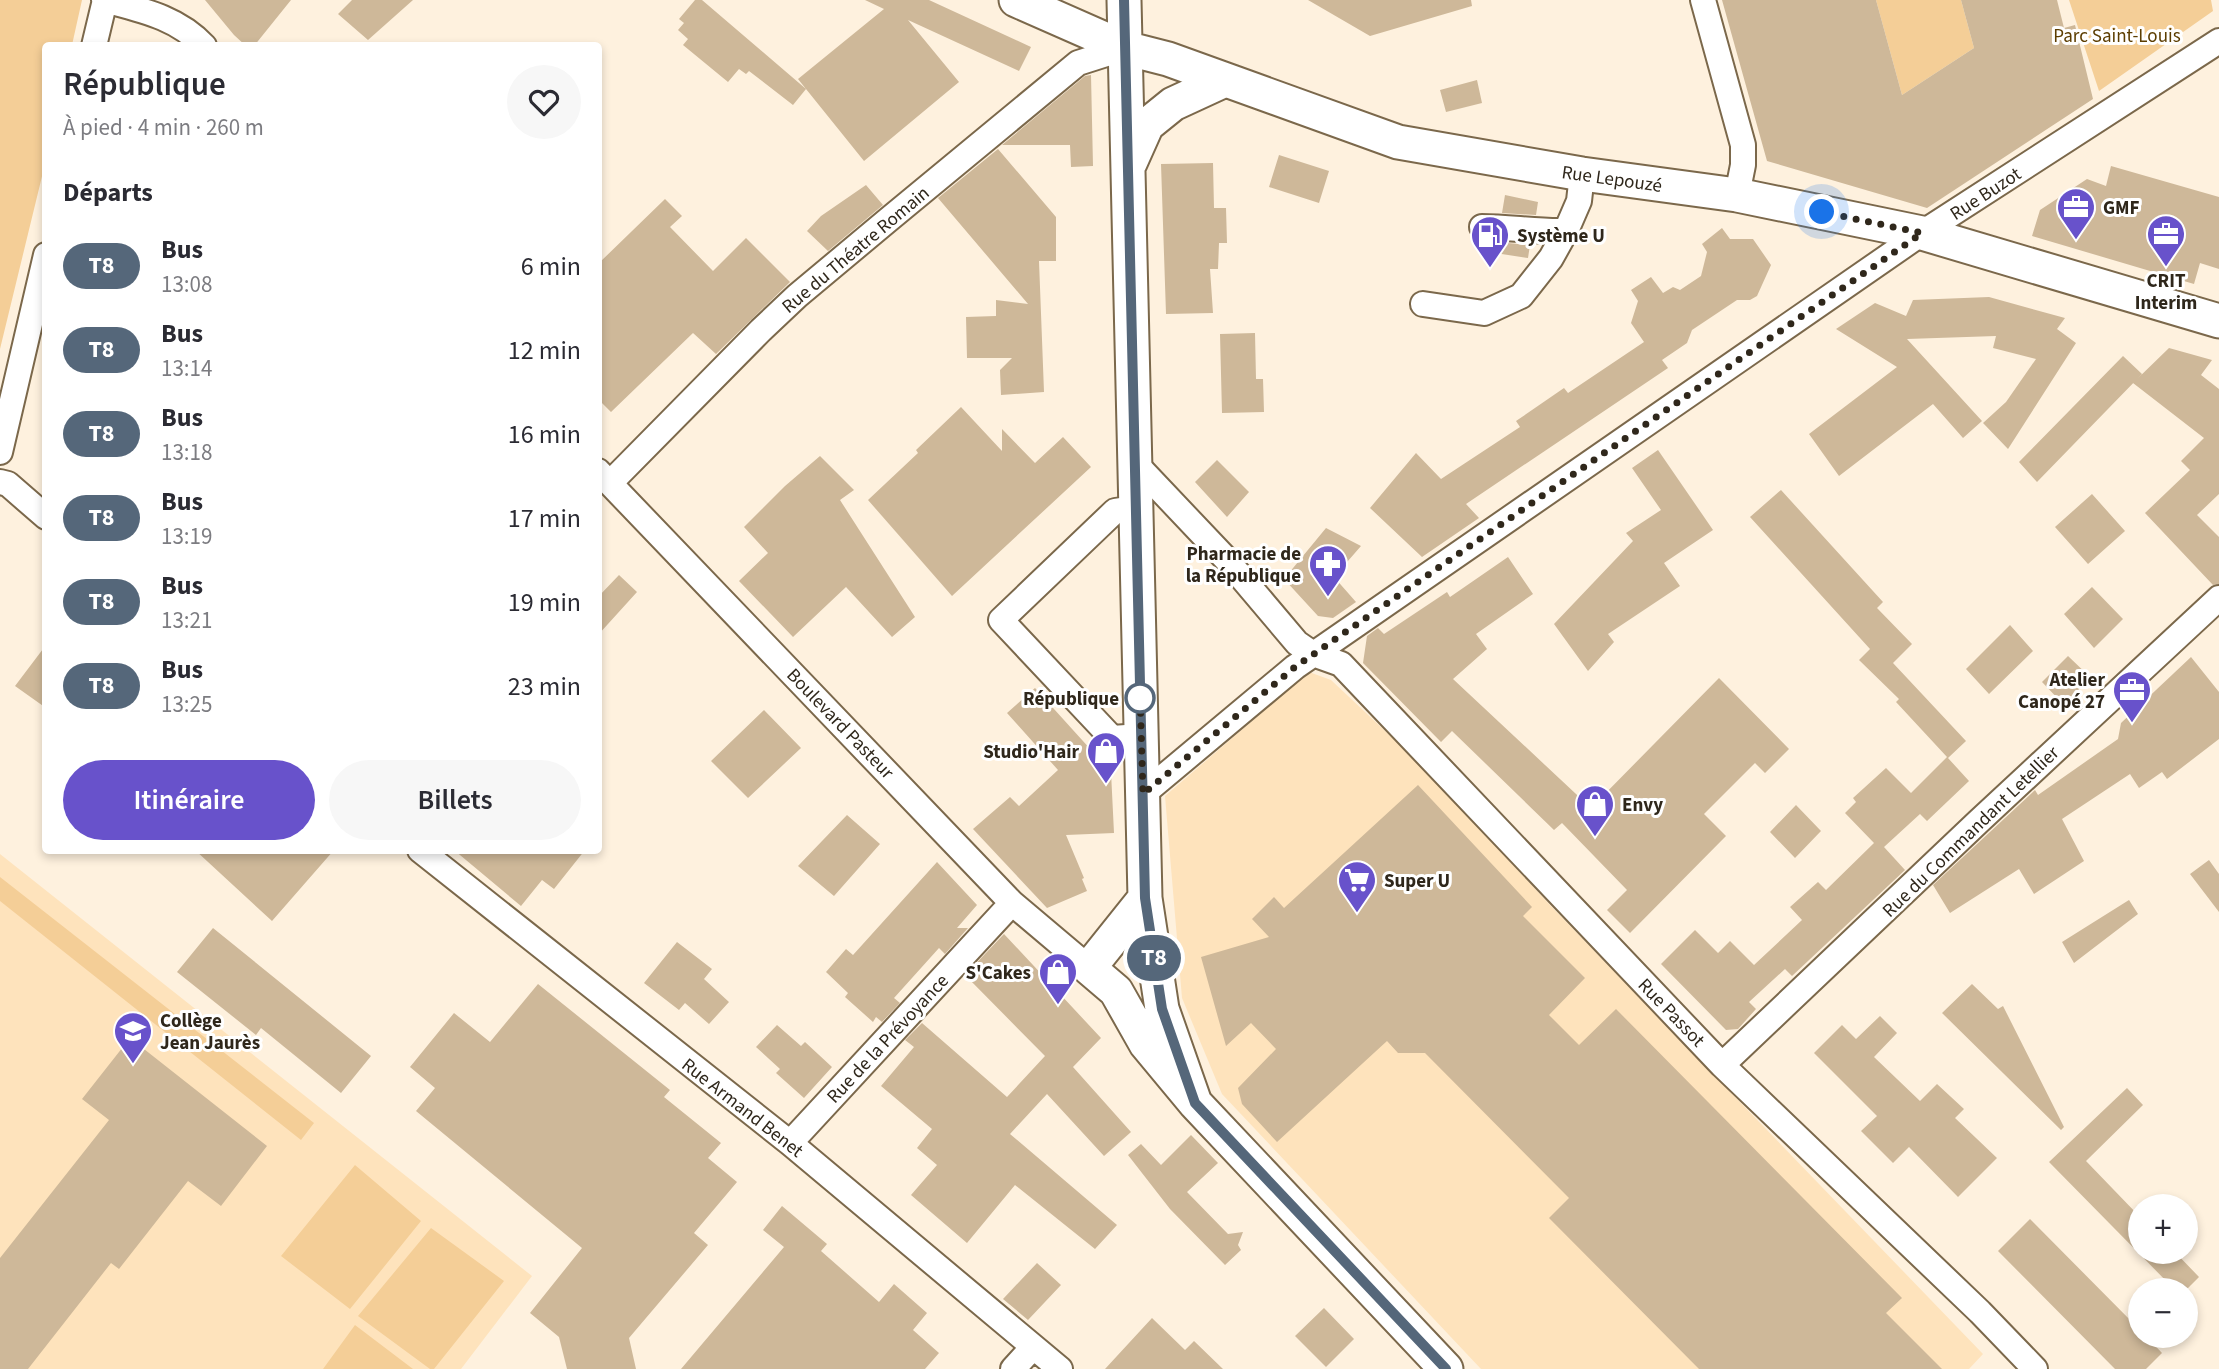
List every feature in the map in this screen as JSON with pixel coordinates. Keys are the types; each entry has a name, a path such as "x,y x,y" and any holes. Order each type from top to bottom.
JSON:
{"street":[{"path":"95,42 104,0 153,12 190,31 200,42"},
{"name":"Rue Lepouzé","path":"1016,0 1125,48 1168,59 1398,142 1582,174 1737,195 1922,233 2219,321"},
{"path":"1124,0 1145,898 1162,1009 1195,1103"},
{"path":"1703,0 1743,145 1743,165 1737,195"},
{"name":"Rue Buzot","path":"1143,794 1313,654 1922,233 2219,41"},
{"name":"Rue du Théatre Romain","path":"604,477 797,296 877,228 1078,63 1125,48"},
{"path":"1128,168 1147,125 1173,104 1225,80"},
{"path":"1423,304 1484,313 1521,296 1551,258 1566,231 1579,201 1582,174"},
{"path":"1482,227 1533,232 1566,231"},
{"path":"0,452 42,272"},
{"name":"Rue Passot","path":"1135,463 1226,559 1297,643 1313,654 1341,664 1722,1065 1980,1312 2035,1369"},
{"name":"Boulevard Pasteur","path":"604,477 1012,903 1089,968"},
{"path":"0,482 8,484 42,514"},
{"path":"1136,508 1115,511 1001,620 1112,738 1141,736"},
{"name":"Rue du Commandant Letellier","path":"1722,1065 2008,793 2219,598"},
{"name":"Rue Armand Benet","path":"425,854 790,1143 1060,1369"},
{"path":"1145,898 1089,968 1115,991 1146,1044 1195,1103 1446,1369"},
{"name":"Rue de la Prévoyance","path":"790,1143 1012,903"},
{"path":"1013,1369 1033,1347"}],"shaded area":[{"path":"1309,672 1331,680 1416,760 1550,905 1983,1354 1969,1369 1481,1369 1222,1094 1182,998 1165,796"},
{"name":"Collège Jean Jaurès","path":"0,854 532,1276 461,1369 0,1369"}],"green space":[{"path":"0,0 82,0 73,42 42,42 42,176 0,349"},
{"path":"1876,0 1961,0 1974,48 1902,95"},
{"name":"Parc Saint-Louis","path":"2069,0 2211,0 2213,11 2099,91"},
{"path":"0,877 314,1123 301,1140 0,901"},
{"path":"355,1165 421,1221 350,1309 281,1256"},
{"path":"431,1228 504,1281 434,1369 430,1369 358,1316"},
{"path":"355,1325 413,1369 323,1369"}],"building":[{"path":"205,0 291,0 257,42 242,42"},
{"path":"352,0 413,0 368,40 338,14"},
{"path":"695,0 702,0 806,89 793,105 749,71 746,74 739,69 728,82 683,45 688,39 678,30 684,23 679,19"},
{"path":"865,0 929,0 1031,47 1019,71 908,20 959,82 864,161 798,79 884,9"},
{"path":"1308,0 1471,0 1472,6 1370,36"},
{"path":"1722,0 1876,0 1902,95 1974,48 1961,0 2057,0 2064,28 2075,25 2093,99 1927,208 1767,161"},
{"path":"1091,75 1093,166 1071,167 1070,145 1002,145 1085,76"},
{"path":"1477,80 1482,103 1446,112 1440,90"},
{"path":"998,149 1056,217 1056,261 1039,261 1044,392 1001,395 1000,370 1012,358 967,358 966,317 996,316 996,300 1028,304 938,198"},
{"path":"1279,155 1329,171 1319,203 1269,187"},
{"path":"1213,163 1214,208 1226,208 1227,243 1219,243 1218,269 1210,269 1213,313 1166,314 1161,164"},
{"path":"2111,166 2219,197 2219,269 2200,263 2194,284 2032,236 2040,210 2087,179 2106,186"},
{"path":"866,185 883,205 828,251 807,231 821,216"},
{"path":"1505,195 1538,202 1536,215 1502,213"},
{"path":"665,199 682,216 670,227 713,271 746,238 790,282 716,354 693,333 611,412 602,403 602,260"},
{"path":"1722,228 1730,239 1753,239 1771,265 1757,296 1750,300 1737,300 1692,330 1687,343 1662,360 1668,368 1466,504 1479,518 1422,557 1370,508 1416,453 1441,479 1520,427 1516,421 1564,388 1568,393 1644,342 1631,323 1638,301 1631,290 1651,277 1663,293 1673,287 1680,290 1701,276 1707,252 1702,244"},
{"path":"1497,242 1530,245 1528,258 1495,253"},
{"path":"1989,297 2065,318 2057,329 2076,343 2008,449 1983,423 2006,402 2036,359 1993,348 1996,336 1907,339 1982,421 1963,438 1933,404 1839,476 1809,434 1897,367 1836,329 1875,303 1906,316 1913,300"},
{"path":"1255,333 1256,379 1263,379 1264,412 1222,413 1220,334"},
{"path":"2169,348 2212,360 2201,375 2219,389 2219,494 2197,515 2219,537 2219,584 2213,585 2145,513 2190,470 2181,461 2204,438 2133,383"},
{"path":"2123,356 2142,374 2037,482 2019,462"},
{"path":"961,407 1002,451 1002,429 1035,463 1063,437 1091,467 952,596 868,500 918,453 916,450"},
{"path":"1658,450 1713,530 1664,563 1680,586 1608,634 1614,642 1588,671 1554,624 1633,541 1626,533 1661,510 1632,468"},
{"path":"820,456 854,490 840,500 915,617 892,637 846,587 793,637 739,581 768,553 744,527"},
{"path":"1217,460 1249,492 1227,517 1195,482"},
{"path":"1781,490 1883,602 1877,608 1912,644 1893,663 1966,741 1948,758 1969,781 1927,821 1920,814 1884,847 1905,870 1792,976 1785,969 1749,1002 1756,1009 1738,1029 1726,1030 1661,964 1695,930 1718,953 1730,941 1754,965 1802,920 1790,907 1818,882 1826,890 1874,843 1845,813 1856,802 1853,798 1886,768 1911,793 1947,757 1896,702 1899,699 1859,660 1870,649 1750,517"},
{"path":"2092,494 2125,531 2088,564 2055,527"},
{"path":"1326,528 1361,546 1334,577 1356,602 1333,618 1318,616 1284,579"},
{"path":"1508,557 1533,594 1476,634 1487,649 1453,679 1591,808 1719,678 1789,749 1765,773 1755,763 1704,814 1726,836 1630,933 1607,910 1627,890 1562,823 1554,830 1452,731 1441,742 1363,663 1367,636 1378,628 1384,634 1447,592 1450,597"},
{"path":"619,575 637,592 602,631 602,593"},
{"path":"2092,587 2123,619 2094,648 2064,614"},
{"path":"2010,625 2033,651 1989,694 1966,669"},
{"path":"42,650 42,705 15,686"},
{"path":"2068,656 2091,678 2063,704 2042,682"},
{"path":"2191,657 2219,692 2219,739 2167,779 2162,772 2139,788 2130,774 2062,819 2084,861 2034,894 2019,869 1950,913 1933,885 2035,790 2038,795 2118,739 2121,723"},
{"path":"1035,688 1111,772 1114,833 1066,835 1087,891 1047,908 973,829 1010,797 1019,806 1058,770 1007,713"},
{"path":"764,710 801,748 748,798 711,761"},
{"path":"1418,785 1532,907 1523,916 1585,978 1549,1015 1579,1045 1616,1009 1902,1298 1886,1313 1942,1369 1699,1369 1549,1218 1569,1198 1425,1053 1398,1053 1387,1041 1277,1142 1242,1104 1238,1088 1276,1049 1251,1023 1226,1046 1201,957 1269,937 1252,919 1274,897 1284,908"},
{"path":"1796,805 1821,831 1795,858 1770,832"},
{"path":"847,815 880,844 834,896 798,866"},
{"path":"199,854 331,854 272,921"},
{"path":"459,854 582,854 554,889 542,880 521,906"},
{"path":"2209,860 2219,874 2219,912 2190,874"},
{"path":"937,862 977,905 957,928 968,928 945,954 939,948 894,998 900,1003 882,1022 876,1017 873,1022 845,997 848,993 826,972 846,949 853,955"},
{"path":"2129,900 2138,914 2074,963 2062,942"},
{"path":"213,928 371,1056 341,1093 261,1028 256,1035 177,972"},
{"path":"1004,934 1101,1038 1073,1067 1131,1132 1104,1156 1047,1094 1010,1134 1117,1225 1095,1249 1015,1185 967,1243 911,1195 937,1165 917,1148 932,1129 881,1086 914,1047 905,1040 922,1023 1007,1097 1045,1056 965,975"},
{"path":"677,942 712,969 704,979 729,1002 709,1024 685,1003 679,1010 644,983"},
{"path":"538,984 670,1090 664,1097 721,1143 708,1158 737,1182 694,1233 708,1245 629,1338 636,1369 567,1369 559,1337 530,1313 582,1248 416,1111 435,1088 410,1067 454,1013 490,1042"},
{"path":"1972,984 1998,1009 2003,1006 2064,1127 2061,1130 1942,1013"},
{"path":"1880,1016 1897,1033 1874,1057 1920,1101 1937,1084 1964,1109 1955,1118 1997,1158 1958,1197 1909,1147 1893,1163 1861,1131 1877,1116 1814,1053 1842,1025 1856,1039"},
{"path":"777,1025 801,1046 805,1042 832,1067 804,1098 776,1073 780,1069 756,1047"},
{"path":"130,1038 267,1146 221,1206 188,1181 119,1269 111,1263 28,1369 0,1369 0,1258 109,1120 82,1099"},
{"path":"2127,1088 2143,1105 2086,1161 2128,1205 2128,1242 2049,1162"},
{"path":"1191,1135 1218,1163 1187,1192 1228,1234 1243,1232 1238,1245 1241,1250 1225,1265 1170,1209 1128,1155 1141,1144 1161,1165"},
{"path":"782,1206 827,1244 821,1251 879,1302 894,1284 927,1313 913,1330 939,1353 925,1369 681,1369 784,1247 763,1230"},
{"path":"2030,1219 2128,1318 2128,1348 2157,1348 2162,1353 2146,1369 2115,1369 1998,1251"},
{"path":"1037,1263 1061,1285 1028,1320 1003,1299"},
{"path":"2149,1264 2186,1264 2199,1277 2198,1278 2163,1278"},
{"path":"1324,1308 1354,1339 1326,1367 1295,1336"},
{"path":"1152,1318 1185,1350 1194,1341 1223,1369 1105,1369"}],"bus line":[{"name":"T8","path":"1124,0 1145,898 1162,1009 1195,1103 1446,1369"}],"place":[{"name":"GMF","path":"2076,241"},
{"name":"CRIT Interim","path":"2166,268"},
{"name":"Système U","path":"1490,269"},
{"name":"Pharmacie de la République","path":"1328,598"},
{"name":"République","path":"1140,698"},
{"name":"Atelier Canopé 27","path":"2132,724"},
{"name":"Studio'Hair","path":"1106,785"},
{"name":"Envy","path":"1595,838"},
{"name":"Super U","path":"1357,914"},
{"name":"S'Cakes","path":"1058,1006"},
{"name":"Collège Jean Jaurès","path":"133,1065"}],"route":[{"path":"1140,698 1140,693 1143,794 1295,667 1922,233 1822,212"}]}
